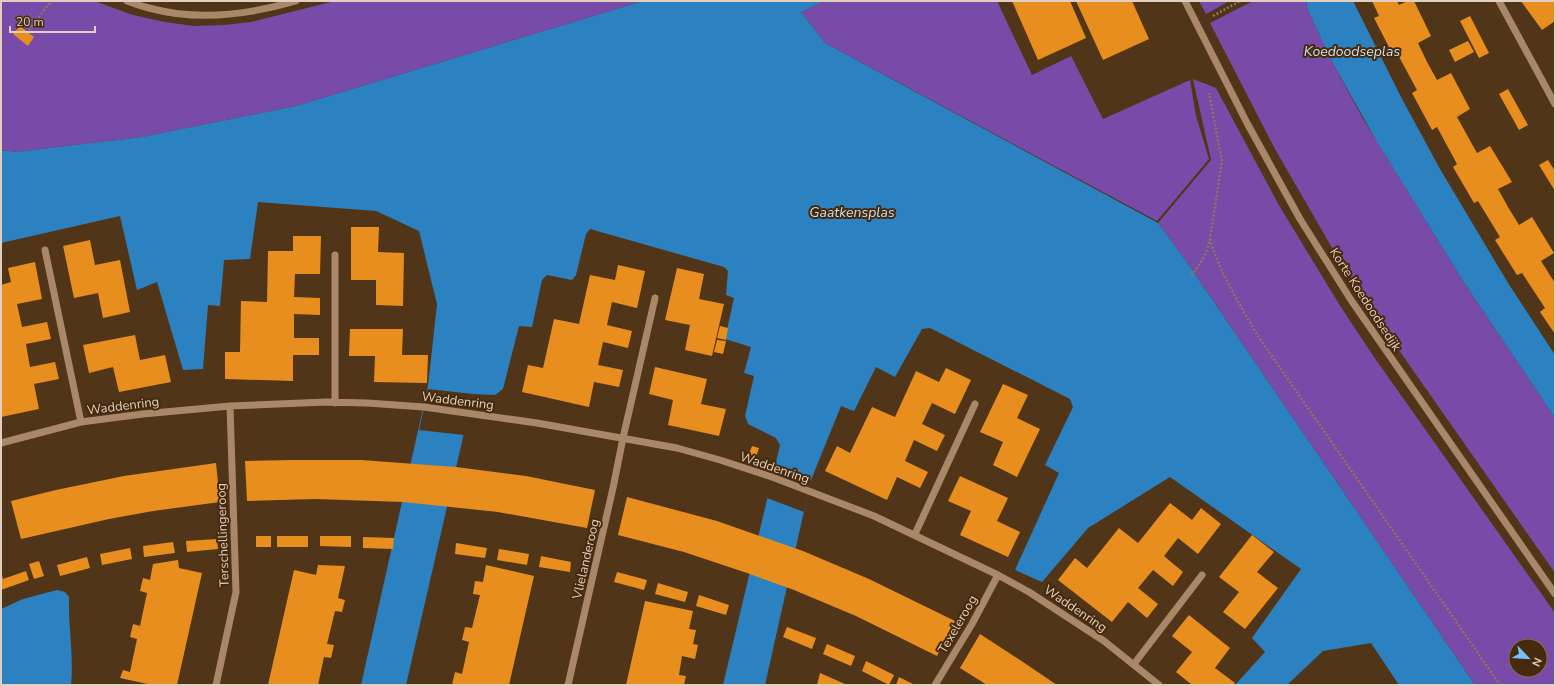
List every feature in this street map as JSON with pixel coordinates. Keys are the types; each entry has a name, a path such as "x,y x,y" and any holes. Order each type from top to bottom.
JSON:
{"street":[{"path":"127,1 154,10 186,14 215,15 275,7 296,1"},
{"name":"Korte Koedoodsedijk","path":"1185,1 1247,123 1300,219 1350,300 1555,594"},
{"path":"1499,1 1555,104"},
{"name":"Waddenring","path":"45,250 81,422"},
{"path":"335,254 336,402"},
{"path":"623,438 655,298"},
{"name":"Waddenring","path":"1,443 81,422 142,414 230,406 336,402 424,407 537,423 678,448 720,460 808,491 874,516 915,534 1029,592 1134,664 1159,685"},
{"path":"915,534 975,404"},
{"name":"Terschellingeroog","path":"216,685 236,592 230,406"},
{"name":"Vlielanderoog","path":"568,685 614,488 623,438"},
{"name":"Texeleroog","path":"935,685 972,624 998,575"},
{"path":"1134,664 1202,575"}],"path":[{"path":"29,30 51,1"},
{"path":"1228,8 1240,1"},
{"path":"1191,275 1200,265 1210,239 1222,161 1209,93"},
{"path":"1210,239 1229,286 1258,336 1500,685"}],"shaded area":[{"path":"1,1 94,1 133,15 165,22 194,26 251,22 335,1 643,1 296,106 142,137 16,152 1,150"},
{"path":"824,1 997,1 1032,75 1071,56 1103,119 1190,80 1196,116 1209,159 1157,221 825,43 801,12"},
{"path":"1199,1 1227,1 1206,14"},
{"path":"1253,1 1306,1 1307,8 1331,60 1362,117 1463,281 1555,418 1555,573 1389,336 1335,253 1275,149 1210,23"},
{"path":"1193,79 1216,88 1280,207 1339,304 1374,357 1555,613 1555,685 1475,685 1186,261 1158,223 1211,160"}],"water":[{"name":"Gaatkensplas","path":"643,1 824,1 801,12 825,43 1158,223 1186,261 1475,685 1399,685 1371,643 1323,651 1287,685 1235,685 1265,652 1252,638 1301,569 1170,477 1088,528 1042,582 1015,570 1059,473 1045,465 1073,407 1070,399 930,328 922,329 895,377 876,367 854,411 841,406 811,480 765,685 723,685 780,445 776,438 748,424 745,416 754,376 744,373 751,347 725,339 734,298 726,295 728,271 724,267 590,229 586,234 576,275 572,280 547,275 542,280 532,327 519,326 503,389 495,395 473,394 406,685 361,685 428,386 437,304 419,231 376,211 258,202 250,259 224,260 220,306 208,305 203,369 183,370 157,282 137,290 120,216 1,243 1,150 16,152 142,137 296,106"},
{"name":"Koedoodseplas","path":"1306,1 1353,1 1401,97 1440,169 1508,283 1555,355 1555,418 1463,281 1376,140 1331,60 1307,8"},
{"path":"57,590 65,592 69,597 72,663 71,685 1,685 1,609 23,599"}],"pier":[{"path":"428,389 473,394 464,435 419,430"},
{"path":"775,466 811,480 804,512 767,498"}],"building":[{"path":"1012,1 1070,1 1086,38 1038,60"},
{"path":"1076,1 1132,1 1149,39 1103,60"},
{"path":"1372,1 1397,1 1399,5 1408,1 1414,1 1431,36 1418,43 1437,80 1451,73 1470,109 1457,117 1477,153 1490,146 1512,182 1498,189 1508,207 1519,225 1532,217 1554,253 1541,261 1555,283 1555,334 1540,312 1545,308 1522,273 1517,275 1495,240 1500,237 1478,201 1474,203 1453,167 1457,164 1437,127 1432,130 1412,93 1417,90 1397,53 1393,55 1374,18 1379,16"},
{"path":"1521,1 1555,1 1555,21 1542,30"},
{"path":"1470,16 1489,53 1479,58 1460,21"},
{"path":"20,26 34,37 28,46 13,34"},
{"path":"1468,41 1474,52 1455,62 1449,50"},
{"path":"1508,89 1528,125 1519,130 1499,94"},
{"path":"1548,160 1555,171 1555,191 1539,165"},
{"path":"351,227 379,227 378,252 404,253 403,306 376,305 376,280 351,280"},
{"path":"293,236 321,236 320,274 295,274 294,297 320,298 320,315 294,314 294,338 319,338 319,355 293,355 293,381 225,379 225,352 240,352 241,301 267,302 268,251 293,251"},
{"path":"90,240 95,265 120,260 130,312 103,318 98,293 74,298 63,246"},
{"path":"35,262 42,299 17,304 22,327 47,322 51,339 26,344 30,367 55,362 59,379 34,384 39,409 1,417 1,285 11,282 8,268"},
{"path":"618,265 645,271 637,308 612,302 607,325 632,331 628,348 603,342 598,365 623,370 619,387 594,382 589,407 522,392 528,365 543,368 554,319 579,324 590,275 615,280"},
{"path":"677,268 704,274 699,299 724,304 712,356 685,350 690,325 665,320"},
{"path":"720,326 728,328 726,340 717,338"},
{"path":"350,329 403,329 402,355 428,355 427,383 374,382 375,356 349,356"},
{"path":"135,335 140,360 165,355 171,382 119,392 113,367 89,373 83,345"},
{"path":"717,340 726,341 723,354 714,352"},
{"path":"655,367 707,379 701,404 726,409 719,436 668,425 673,400 649,394"},
{"path":"946,368 971,380 955,414 932,403 922,424 945,435 937,451 914,440 905,461 928,472 920,488 897,477 887,500 825,471 837,446 850,453 872,407 895,417 916,371 939,382"},
{"path":"1003,384 1028,395 1017,418 1040,429 1017,477 993,465 1003,442 980,432"},
{"path":"752,446 759,448 756,457 749,454"},
{"path":"361,460 456,467 526,476 595,490 587,528 498,512 403,502 315,499 247,501 245,461"},
{"path":"216,463 220,502 153,511 109,519 21,539 11,501 124,476"},
{"path":"960,476 1008,498 997,521 1020,532 1008,557 960,535 971,511 948,501"},
{"path":"627,497 717,521 803,551 869,579 955,621 937,656 856,616 794,590 684,552 618,535"},
{"path":"1170,503 1192,520 1201,508 1221,524 1198,554 1178,538 1164,556 1183,572 1173,586 1153,570 1138,588 1158,604 1147,618 1128,602 1112,622 1058,580 1075,558 1087,568 1119,528 1138,543"},
{"path":"1252,535 1274,552 1257,572 1278,588 1245,629 1223,612 1239,592 1219,577"},
{"path":"256,536 271,536 271,547 256,547"},
{"path":"277,536 308,536 308,547 277,547"},
{"path":"320,536 351,536 351,547 320,546"},
{"path":"363,537 394,538 393,549 363,548"},
{"path":"217,539 218,549 187,552 186,541"},
{"path":"173,542 175,553 144,557 143,546"},
{"path":"456,543 487,548 485,558 455,554"},
{"path":"130,548 132,559 102,565 100,554"},
{"path":"499,549 529,554 527,565 497,560"},
{"path":"541,556 571,562 570,572 539,567"},
{"path":"87,557 90,568 60,576 57,565"},
{"path":"178,560 179,568 202,573 177,685 152,685 120,678 123,670 130,672 137,639 130,637 133,624 140,626 147,593 140,591 143,578 150,580 153,564"},
{"path":"39,561 44,576 34,579 29,564"},
{"path":"318,565 345,566 338,598 345,600 342,612 335,611 327,644 334,645 331,658 324,657 318,685 268,685 294,570 316,575"},
{"path":"486,565 534,576 509,685 452,685 455,672 462,674 469,642 462,640 465,627 472,628 480,595 473,594 475,581 483,582"},
{"path":"26,571 29,580 1,590 1,572 3,579"},
{"path":"617,572 647,580 644,590 614,582"},
{"path":"658,583 688,592 685,602 655,594"},
{"path":"699,595 729,605 726,615 696,606"},
{"path":"645,601 693,611 689,629 696,630 693,644 698,645 695,659 682,656 679,675 686,676 684,685 626,685"},
{"path":"1189,615 1230,648 1215,668 1235,683 1233,685 1192,685 1176,672 1192,652 1172,636"},
{"path":"787,627 816,638 812,649 783,637"},
{"path":"980,634 1057,685 987,685 960,668"},
{"path":"827,644 855,656 851,666 823,654"},
{"path":"866,661 894,675 889,685 862,671"},
{"path":"820,673 845,684 817,685"},
{"path":"899,677 915,685 896,685"}]}
